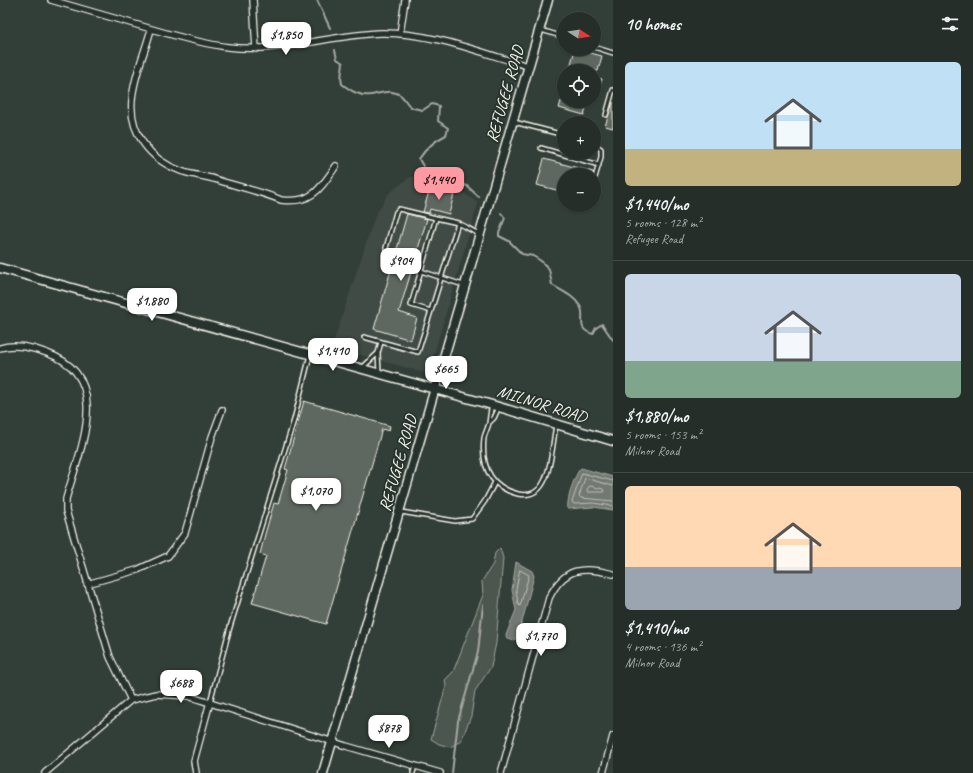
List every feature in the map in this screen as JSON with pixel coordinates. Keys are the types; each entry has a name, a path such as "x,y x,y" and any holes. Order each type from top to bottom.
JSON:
{"main road":[{"name":"REFUGEE ROAD","path":"323,773 548,0"},
{"name":"MILNOR ROAD","path":"0,268 436,389 556,423 613,441"}],"street":[{"path":"51,0 151,29 211,44 256,48 286,47 355,36 382,33 400,34 435,40 528,66"},
{"path":"253,0 256,48"},
{"path":"400,34 405,0"},
{"path":"151,29 136,80 131,111 136,132 141,141 155,156 182,172 292,202 310,197 318,190 336,166"},
{"path":"0,348 7,345 30,347 57,356 72,367 83,382 88,400 88,420 66,499 66,512 110,657 131,700"},
{"path":"87,584 137,570 168,556 185,533 212,437 222,410"},
{"path":"501,773 549,598 555,585 571,572 582,569 593,568 613,574"},
{"path":"45,773 131,700 156,694 188,696 210,702 440,773"},
{"path":"196,773 194,761 210,702"},
{"path":"602,773 613,736"}],"lane":[{"path":"539,30 557,35"},
{"path":"601,49 613,53"},
{"path":"606,115 613,90"},
{"path":"512,121 557,133"},
{"path":"541,148 599,165"},
{"path":"598,168 600,160"},
{"path":"386,248 396,212 399,209 458,223 480,235"},
{"path":"431,311 411,305 436,218"},
{"path":"364,337 418,352 458,223"},
{"path":"421,271 465,286"},
{"path":"379,373 378,353 381,342"},
{"path":"361,369 378,353"},
{"path":"210,702 236,605 294,420 310,355"},
{"path":"490,422 489,418 496,406"},
{"path":"496,406 494,418 490,422 484,437 484,459 490,476 495,482 506,490 521,494 531,494 537,490 545,480 556,423"},
{"path":"399,512 455,521 472,519 486,502 495,482"},
{"path":"413,773 415,766"}],"shaded area":[{"path":"427,176 452,185 478,203 429,371 425,373 332,347 375,216 388,194 410,177"},
{"path":"500,548 503,558 496,643 491,667 475,691 471,716 461,741 450,747 439,744 431,739 446,686 445,680 453,672 483,595 482,581 493,564 495,553"}],"water":[{"path":"581,468 613,477 613,510 593,507 568,509 568,500 572,487 576,475"},
{"path":"516,562 532,571 534,576 522,622 515,640 507,639 506,635 516,610 512,590"}],"building":[{"path":"573,56 602,56 600,64 571,64"},
{"path":"613,102 613,128 605,126"},
{"path":"559,108 586,108 584,115"},
{"path":"544,159 578,168 557,168 557,190 537,185"},
{"path":"430,188 454,194 449,214 430,209 429,213 423,212"},
{"path":"407,214 427,219 399,312 417,318 411,340 374,329"},
{"path":"304,401 390,426 389,431 382,429 326,624 252,603 266,556 260,554 265,534 274,503 278,504 288,470 285,469"}],"waterway":[{"path":"317,0 330,28"},
{"path":"335,50 337,59 343,63 341,78 342,84 352,91 363,95 387,92 396,93 402,96 408,105 416,109 423,110 432,104 439,106 438,121 448,128 446,135 424,151 419,159 424,168 467,186 479,197"},
{"path":"501,213 505,218 499,236 509,241 522,254 533,256 549,269 552,285 571,297 580,306 582,310 582,326 587,332 593,334 596,328 602,324 613,340"},
{"path":"452,773 458,721 478,652 483,605"}]}
